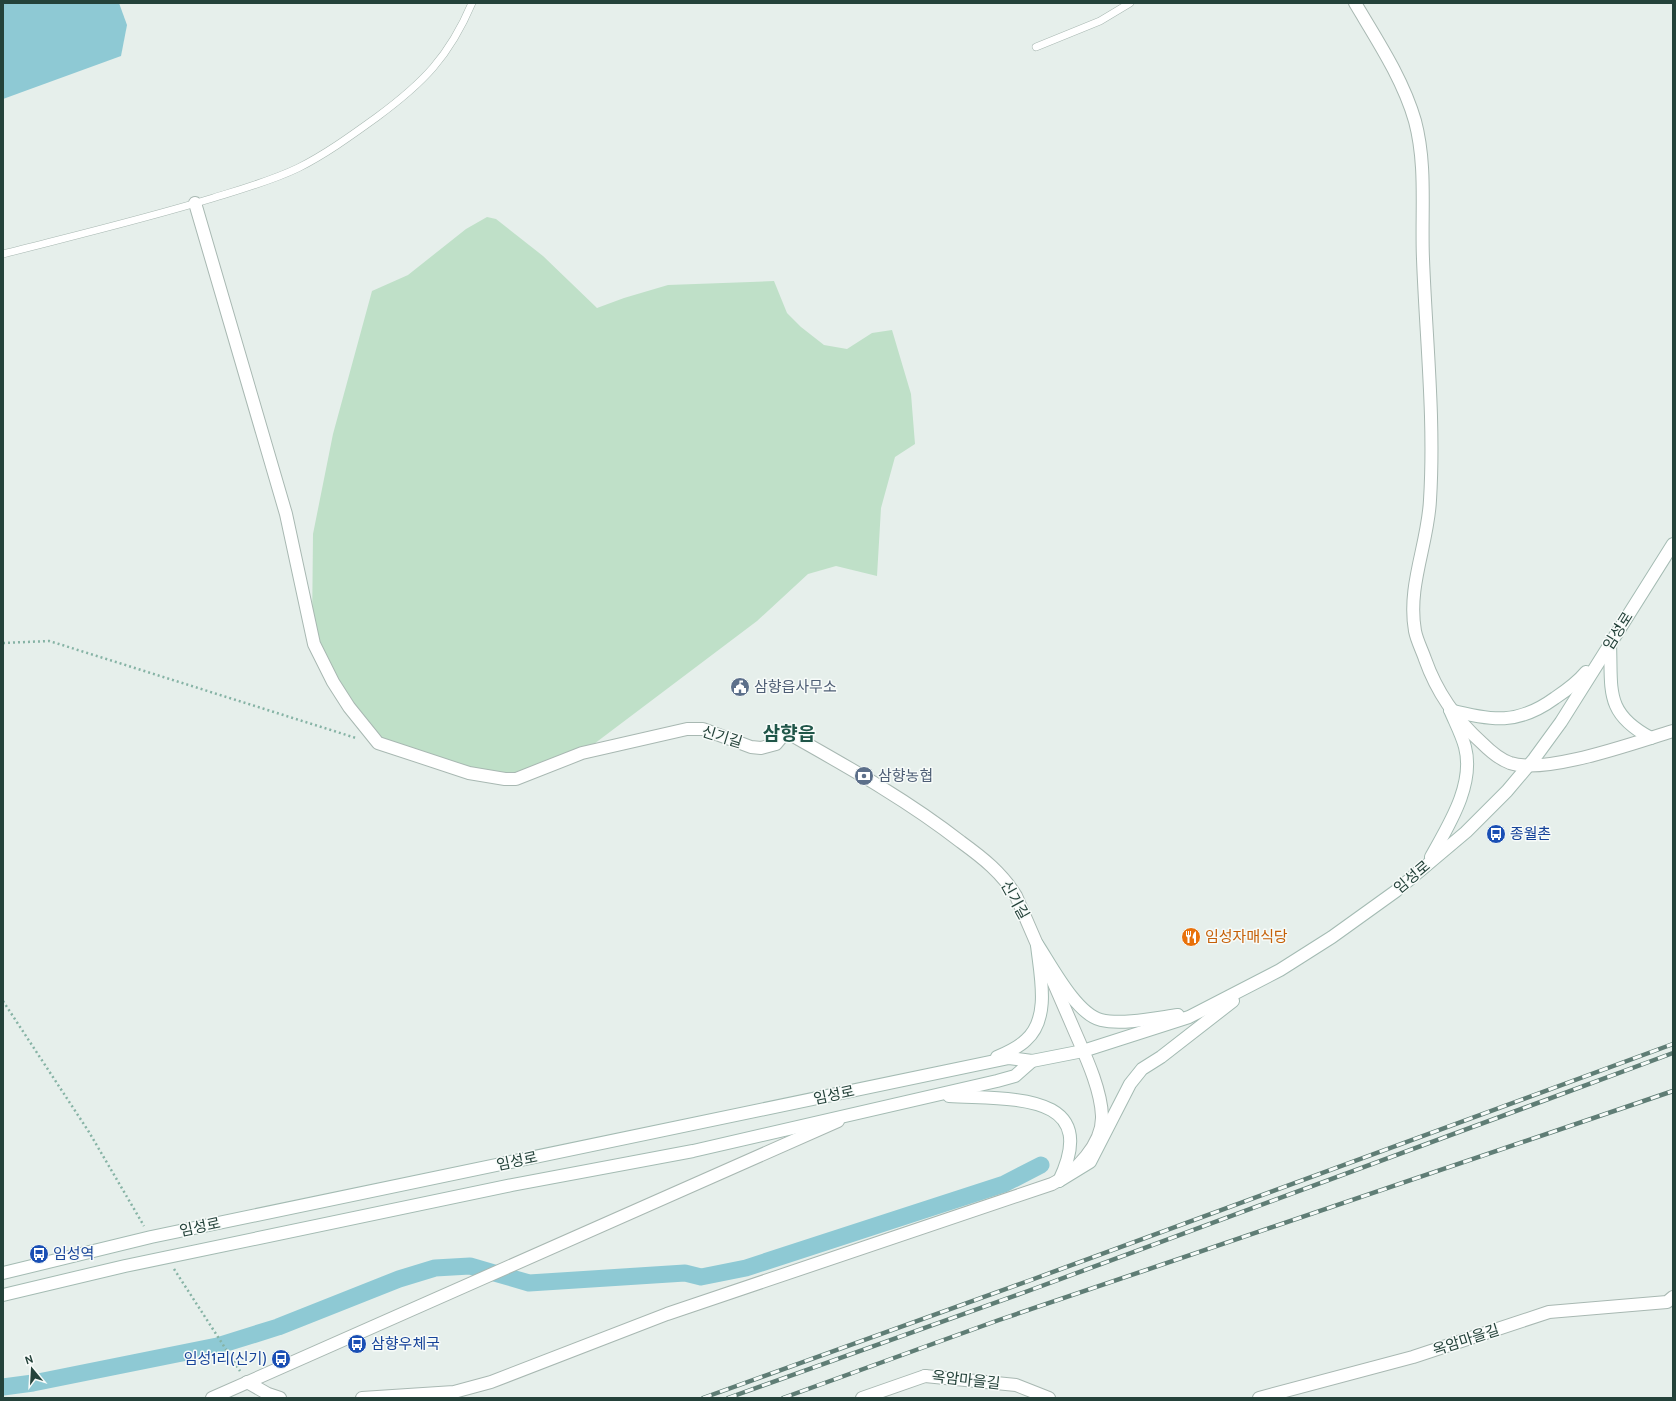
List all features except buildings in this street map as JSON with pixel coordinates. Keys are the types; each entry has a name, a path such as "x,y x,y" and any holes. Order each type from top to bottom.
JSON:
{"street":[{"path":"1355,3 1381,47 1403,91 1414,120 1420,149 1423,272 1429,375 1431,497 1428,526 1415,582 1413,617 1416,634 1436,689 1450,710 1473,736 1495,755 1511,763 1528,766 1592,756 1673,731"},
{"path":"195,204 288,522 314,644 341,696 378,743"},
{"name":"임성로","path":"3,1273 151,1237 1009,1058 1032,1061 1083,1051 1189,1018 1280,970 1332,937 1396,891 1466,832 1507,791 1561,722 1673,544"},
{"path":"1450,710 1480,718 1497,719 1512,718 1531,713 1576,684 1610,644"},
{"path":"1610,644 1612,697 1615,707 1634,729 1651,738"},
{"path":"1426,865 1456,814 1464,786 1467,762 1465,747 1450,710"},
{"name":"신기길","path":"378,743 469,772 505,780 516,779 582,753 687,729 703,729 751,747 761,748 776,744 786,732 835,759 911,806 995,868 1008,882 1016,896 1083,1051 1099,1097 1102,1117 1099,1134 1090,1150 1079,1163 1059,1181"},
{"path":"1037,944 1074,1000 1087,1012 1101,1020 1131,1021 1197,1013"},
{"path":"985,1063 1027,1040 1037,1026 1042,1006 1037,944"},
{"path":"362,1398 454,1392 491,1382 667,1314 1059,1181 1090,1162 1130,1084 1142,1070 1256,983"},
{"name":"임성로","path":"3,1295 165,1258 512,1185 693,1151 859,1111 935,1096 1015,1076 1032,1061"},
{"path":"935,1096 1029,1101 1046,1106 1058,1113 1065,1121 1070,1148 1067,1164 1059,1181"},
{"name":"임성로","path":"212,1398 475,1283 859,1111"},
{"name":"옥암마을길","path":"1259,1398 1413,1357 1549,1312 1667,1302 1673,1297"},
{"name":"옥암마을길","path":"862,1398 925,1376 1016,1385 1049,1398"},
{"path":"247,1382 268,1394 280,1398"}],"lane":[{"path":"3,254 195,204 274,178 299,167 339,144 389,108 432,70 462,27 472,3"},
{"path":"1036,46 1100,21 1130,3"}],"path":[{"path":"3,643 49,641 354,737 378,743"},
{"path":"3,1001 89,1132 151,1237"},
{"path":"165,1258 176,1272 247,1382"}],"green space":[{"path":"487,217 496,219 543,256 597,308 668,285 774,281 787,313 801,327 824,345 847,349 872,333 892,330 911,394 915,444 895,457 881,508 877,576 836,566 808,574 757,621 582,753 505,779 378,743 349,707 312,631 313,534 333,434 372,291 408,275 466,229"}],"water":[{"path":"3,3 119,3 127,25 121,56 3,99"}],"waterway":[{"path":"3,1387 33,1383 217,1346 278,1327 399,1279 435,1268 470,1266 529,1283 685,1273 701,1277 746,1268 1004,1184 1041,1165"}],"railway":[{"path":"703,1398 1031,1280 1673,1044"},
{"path":"728,1398 1028,1291 1673,1053"},
{"path":"783,1398 999,1320 1673,1091"}],"place":[{"name":"삼향읍사무소","path":"740,687"},
{"name":"삼향농협","path":"864,776"},
{"name":"종월촌","path":"1496,834"},
{"name":"임성자매식당","path":"1191,937"},
{"name":"임성역","path":"39,1254"},
{"name":"삼향우체국","path":"357,1344"},
{"name":"임성1리(신기)","path":"281,1359"}],"district":[{"name":"삼향읍","path":"789,733"}]}
